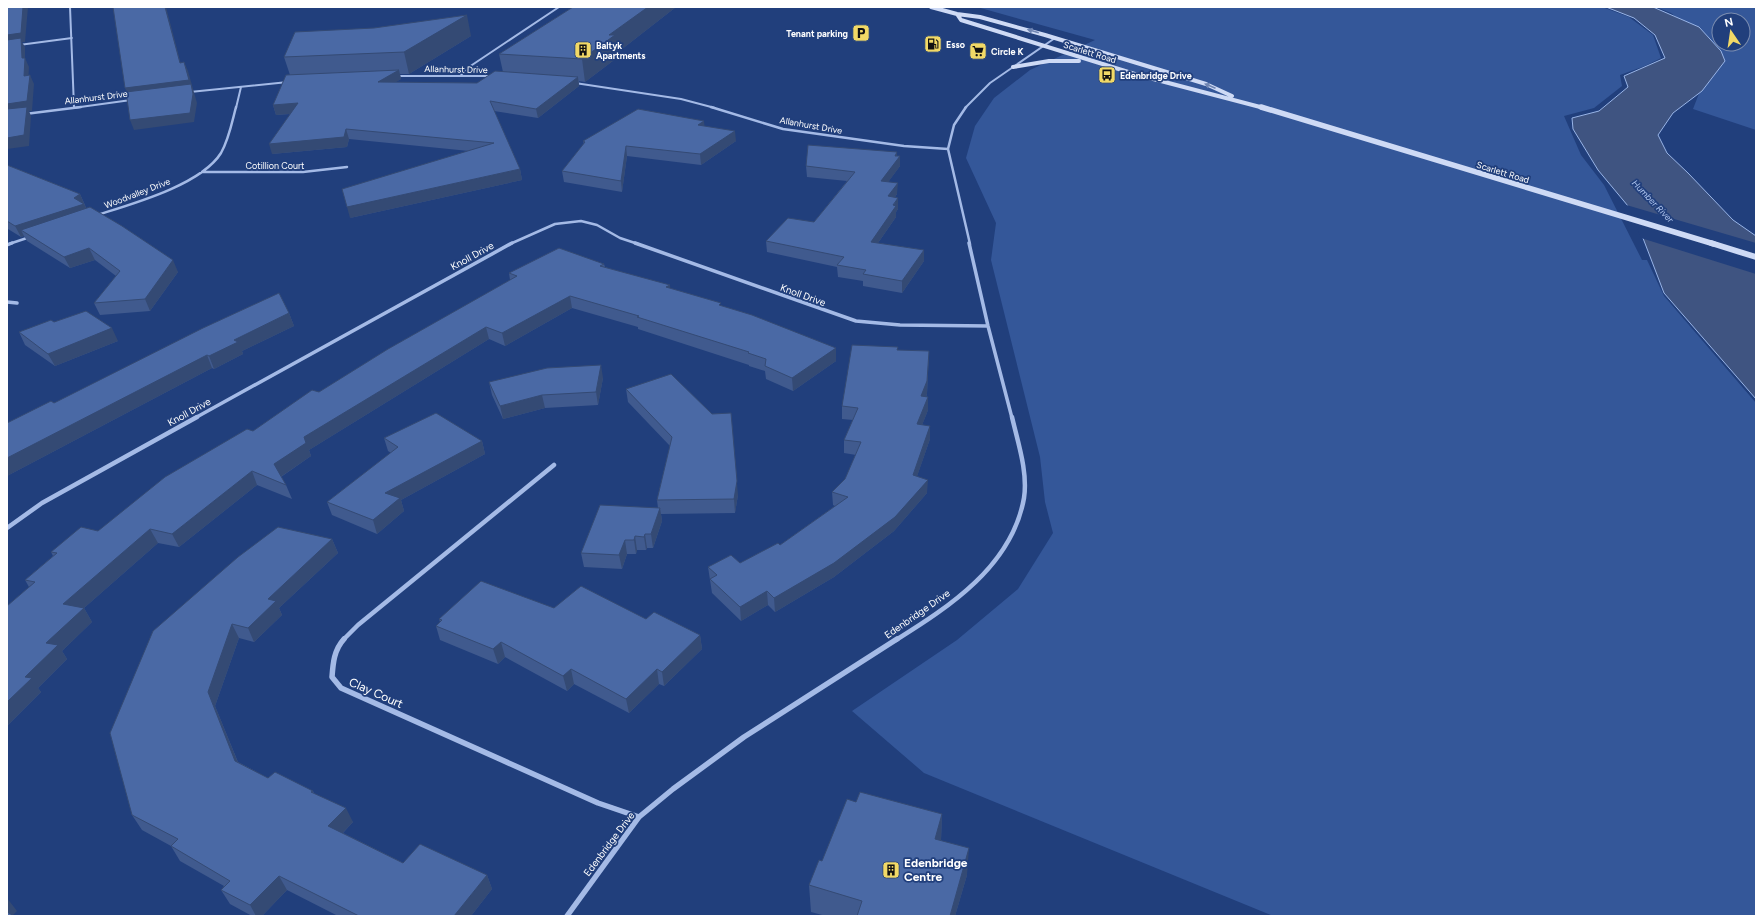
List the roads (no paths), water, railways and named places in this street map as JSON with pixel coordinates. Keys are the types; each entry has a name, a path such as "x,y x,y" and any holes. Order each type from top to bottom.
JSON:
{"main road":[{"name":"Scarlett Road","path":"932,7 957,14 980,17 1055,38 1206,84 1246,102"},
{"name":"Scarlett Road","path":"957,14 962,20 1092,62 1189,90 1246,102 1566,201 1756,257"},
{"path":"1013,67 1049,61 1092,62"}],"street":[{"path":"70,7 74,107"},
{"path":"460,75 470,66 559,7"},
{"path":"14,46 72,38"},
{"name":"Edenbridge Drive","path":"567,916 639,817 673,789 744,737 942,611 980,578 1005,546 1018,519 1024,497 1023,464 1005,386 988,326 948,149 953,128 965,108 990,83 1055,38"},
{"name":"Allanhurst Drive","path":"388,76 493,76"},
{"path":"186,93 294,81"},
{"name":"Allanhurst Drive","path":"570,82 619,88 681,99 716,108 783,129 904,146 948,149"},
{"name":"Woodvalley Drive","path":"94,216 162,193 202,172 219,155 224,146 241,87"},
{"name":"Allanhurst Drive","path":"22,115 134,99"},
{"name":"Cotillion Court","path":"202,172 303,172 347,167"},
{"name":"Knoll Drive","path":"7,528 42,503 523,237 556,225 574,222 588,222 620,238 856,321 900,325 988,326"},
{"path":"7,245 36,235"},
{"path":"7,302 17,303"},
{"name":"Clay Court","path":"554,465 358,625 340,644 333,660 332,677 341,688 598,803 639,817"}],"water":[{"name":"Humber River","path":"1606,7 1653,7 1699,27 1711,40 1711,52 1721,52 1725,61 1702,91 1673,113 1658,135 1667,153 1733,220 1756,236 1756,399 1664,293 1633,212 1598,170 1573,129 1572,118 1599,111 1628,87 1624,76 1665,58 1655,35 1634,18"}],"place":[{"name":"Tenant parking","path":"861,33"},
{"name":"Esso","path":"933,44"},
{"name":"Baltyk Apartments","path":"583,50"},
{"name":"Circle K","path":"978,51"},
{"name":"Edenbridge Drive","path":"1107,75"},
{"name":"Edenbridge Centre","path":"891,870"}]}
